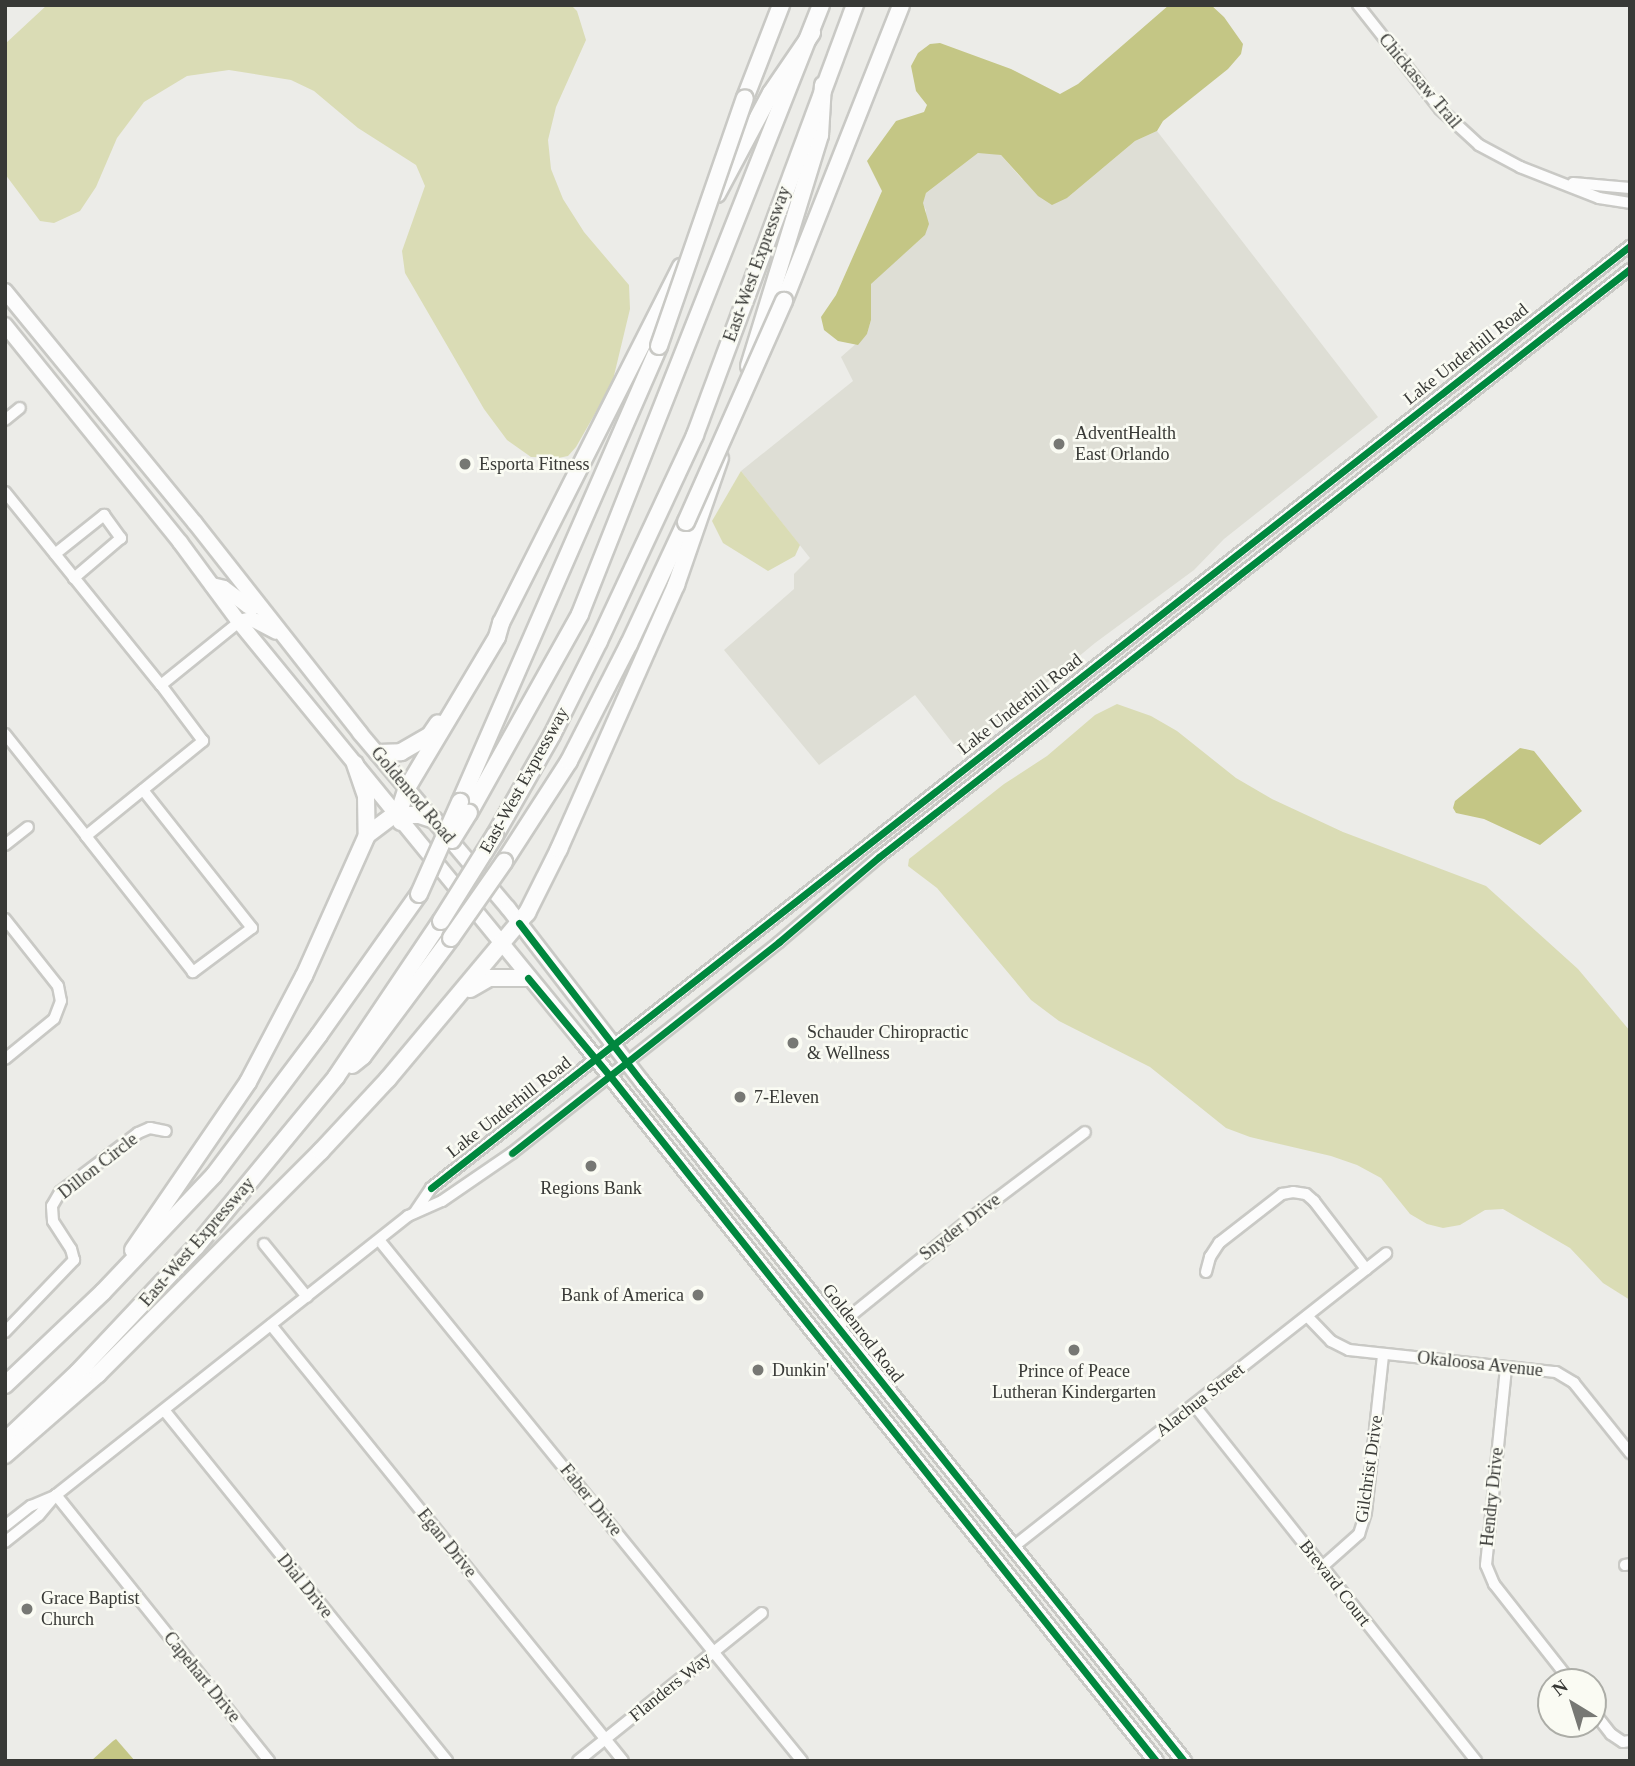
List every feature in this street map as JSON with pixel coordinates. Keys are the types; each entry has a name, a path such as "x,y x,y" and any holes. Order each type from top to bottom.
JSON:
{"highway":[{"path":"465,808 659,346 745,98 781,5"},
{"name":"East-West Expressway","path":"5,1385 103,1292 214,1175 319,1035 419,894 465,808 580,614 821,5"},
{"name":"East-West Expressway","path":"5,1441 78,1372 188,1256 336,1077 441,922 495,835 552,735 695,435 855,5"},
{"path":"336,1077 363,1056 504,862 569,761 629,644 784,301 901,5"},
{"path":"398,816 407,788 497,637 501,623 730,169 771,93 812,33"},
{"path":"5,1455 98,1374 259,1214 388,1079 519,923 559,849 676,585 702,514 820,135 823,85"},
{"path":"378,753 401,752 430,735 489,636 501,623"},
{"path":"103,1292 248,1082 304,976 367,835 366,796 355,764"},
{"path":"367,835 398,816 434,820"},
{"path":"459,997 489,978 528,978"}],"main road":[{"name":"Goldenrod Road","path":"5,291 378,753 519,923 626,1062 1184,1761"},
{"name":"Goldenrod Road","path":"5,325 239,622 596,1058 1156,1761"},
{"path":"212,585 224,588 248,606 259,606"},
{"path":"239,622 256,621 283,636"},
{"path":"783,1294 803,1305 815,1321 838,1325"},
{"path":"839,1363 861,1370 894,1411 903,1410"},
{"path":"958,1512 978,1525 990,1540 1013,1547"},
{"path":"1006,1572 1014,1570 1024,1574 1041,1596 1064,1610"}],"street":[{"name":"Chickasaw Trail","path":"1357,5 1460,130 1503,159 1599,198 1629,204"},
{"name":"Chickasaw Trail","path":"1567,183 1630,188"},
{"name":"Lake Underhill Road","path":"415,1212 431,1188 612,1044 1630,246"},
{"name":"Lake Underhill Road","path":"5,1542 39,1515 56,1495 379,1240 415,1212 442,1201 477,1178 610,1076 1044,728 1630,269"},
{"path":"5,420 20,408"},
{"path":"1380,464 1394,443 1399,426"},
{"path":"5,492 203,741 86,836"},
{"path":"1266,554 1288,514"},
{"path":"55,554 104,515 121,538 74,578"},
{"path":"161,685 239,622"},
{"path":"1039,710 1044,728"},
{"path":"1027,719 1044,728"},
{"path":"5,734 193,972 251,928 143,790"},
{"path":"5,845 28,827"},
{"path":"5,919 58,986 61,1001 54,1019 5,1059"},
{"name":"Dillon Circle","path":"5,1332 74,1260 71,1249 53,1221 52,1206 60,1192 138,1133 150,1128 166,1131"},
{"name":"Snyder Drive","path":"838,1325 974,1216 1085,1132"},
{"path":"1206,1272 1210,1256 1219,1243 1282,1194 1293,1192 1306,1194 1314,1201 1366,1269"},
{"name":"Faber Drive","path":"379,1240 802,1761"},
{"path":"264,1244 307,1297"},
{"name":"Alachua Street","path":"1013,1547 1386,1253"},
{"name":"Okaloosa Avenue","path":"1307,1316 1331,1340 1340,1345 1383,1354 1556,1372 1574,1383 1630,1453"},
{"name":"Egan Drive","path":"271,1325 622,1761"},
{"name":"Gilchrist Drive","path":"1322,1567 1359,1534 1366,1513 1383,1354"},
{"name":"Hendry Drive","path":"1506,1368 1486,1564 1494,1584 1560,1668"},
{"name":"Brevard Court","path":"1194,1405 1476,1761"},
{"name":"Dial Drive","path":"164,1410 447,1761"},
{"name":"Lake Underhill Road","path":"5,1526 31,1506 56,1495"},
{"name":"Capehart Drive","path":"56,1495 269,1761"},
{"name":"Flanders Way","path":"578,1761 762,1613"},
{"path":"1607,1729 1623,1742 1630,1741"}],"shaded area":[{"path":"47,5 571,5 577,11 586,40 556,107 548,140 551,169 563,199 584,232 629,285 630,309 612,384 576,447 568,456 531,457 507,440 484,409 405,273 402,251 425,186 416,165 358,128 314,91 291,80 229,70 187,76 144,102 117,138 96,187 80,211 54,223 40,221 5,174 5,44"},
{"path":"1169,5 1211,5 1224,17 1243,44 1241,54 1228,69 1163,121 1157,131 1135,141 1067,198 1052,205 1038,196 1001,155 978,153 926,193 923,203 929,224 925,235 871,284 871,320 867,334 858,345 838,341 824,330 821,317 836,295 882,191 867,161 896,121 924,112 927,105 916,91 911,66 918,53 930,44 940,43 1011,69 1060,94 1078,84"},
{"name":"AdventHealth East Orlando","path":"1157,131 1378,417 1224,539 1194,570 1095,643 961,754 915,695 819,765 724,650 794,589 794,574 810,558 741,471 853,381 841,357 867,334 871,320 870,284 925,235 926,210 922,203 926,193 978,153 986,152 1001,155 1022,179 1067,198 1135,141"},
{"path":"741,471 800,545 795,556 768,571 723,543 712,521"},
{"path":"1117,704 1151,716 1177,731 1236,778 1272,799 1343,832 1486,886 1578,969 1630,1031 1630,1300 1603,1283 1570,1248 1503,1209 1485,1210 1460,1225 1443,1228 1427,1224 1410,1214 1381,1178 1357,1165 1331,1156 1250,1137 1226,1128 1150,1067 1059,1021 1031,1000 937,888 908,866 909,859 1004,784 1047,756 1095,715"},
{"path":"1520,748 1534,751 1582,811 1540,845 1484,819 1456,813 1453,808 1455,801"},
{"path":"116,1739 135,1761 91,1761 113,1741"}],"cycle path":[{"path":"431,1188 1630,246"},
{"path":"512,1153 779,942 879,857 1630,269"},
{"path":"519,923 642,1082 1184,1761"},
{"path":"528,978 610,1076 1156,1761"}],"place":[{"name":"AdventHealth East Orlando","path":"1059,444"},
{"name":"Esporta Fitness","path":"465,464"},
{"name":"Schauder Chiropractic & Wellness","path":"793,1043"},
{"name":"7-Eleven","path":"740,1097"},
{"name":"Regions Bank","path":"591,1166"},
{"name":"Bank of America","path":"698,1295"},
{"name":"Prince of Peace Lutheran Kindergarten","path":"1074,1350"},
{"name":"Dunkin'","path":"758,1370"},
{"name":"Grace Baptist Church","path":"27,1609"}]}
